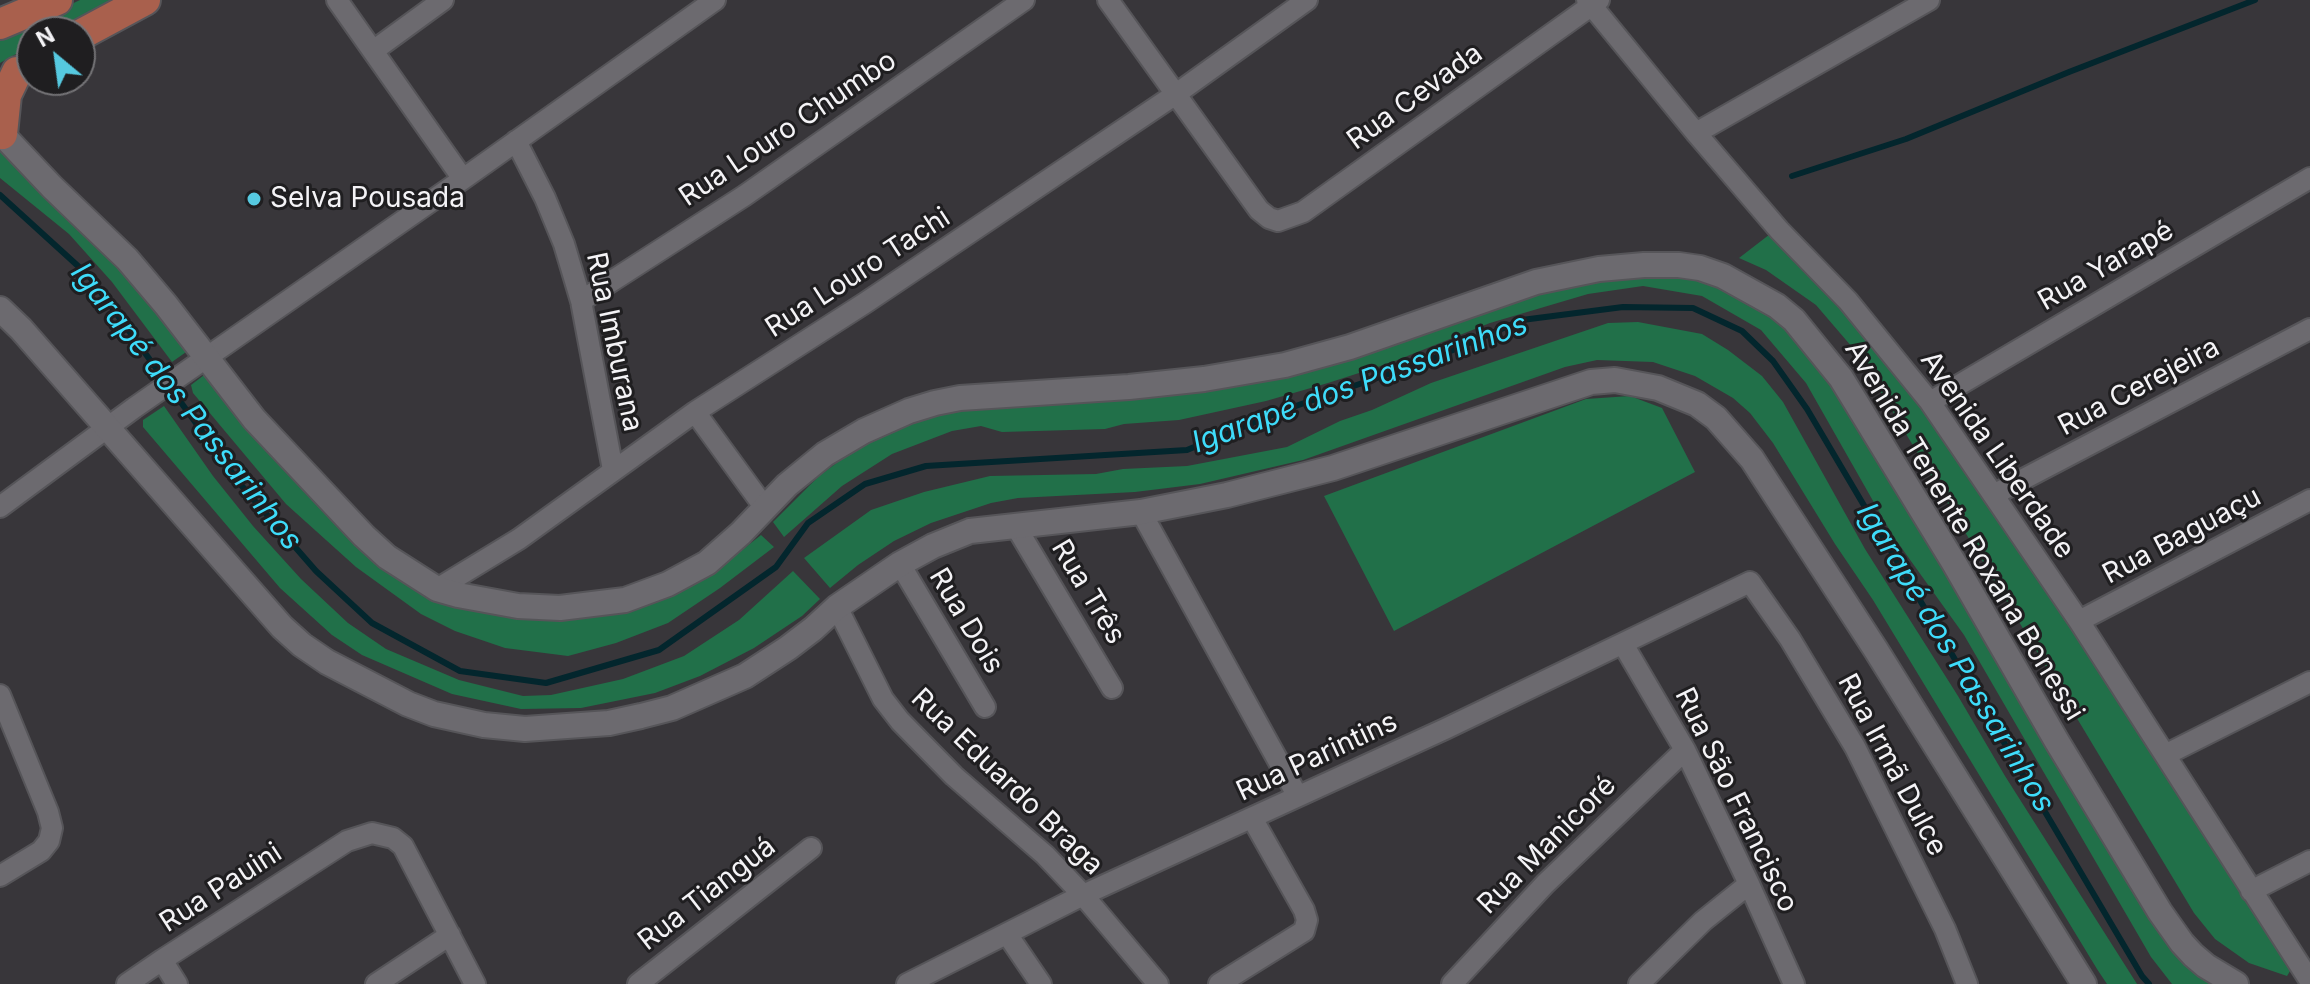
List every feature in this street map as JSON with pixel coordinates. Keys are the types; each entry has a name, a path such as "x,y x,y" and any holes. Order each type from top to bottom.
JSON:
{"main road":[{"path":"0,24 57,0"},
{"path":"96,26 145,0"},
{"path":"1,133 6,95 16,72"}],"street":[{"path":"337,0 463,179"},
{"path":"373,51 443,0"},
{"path":"0,507 134,408 715,0"},
{"name":"Rua Louro Chumbo","path":"581,301 744,196 1024,0"},
{"path":"1108,0 1176,94"},
{"name":"Rua Louro Tachi","path":"437,589 519,539 695,412 865,303 1176,94 1307,0"},
{"path":"1696,133 1929,0"},
{"name":"Rua Cevada","path":"1176,94 1259,210 1278,221 1303,212 1593,2"},
{"name":"Avenida Liberdade","path":"1593,2 1696,133 1779,230 1848,301 1930,402 2079,621 2310,981"},
{"name":"Avenida Tenente Roxana Bonessi","path":"1,133 127,259 166,305 197,365 254,419 364,536 387,557 437,589 499,603 560,608 625,600 668,584 707,563 787,485 825,454 864,431 935,403 960,398 1204,379 1272,367 1350,347 1536,282 1614,267 1656,265 1700,268 1723,276 1777,306 1794,320 1841,378 2160,912 2193,955 2236,984"},
{"name":"Rua Imburana","path":"516,141 564,244 581,301 613,470"},
{"name":"Rua Yarapé","path":"1930,402 2310,178"},
{"path":"3,317 108,427 282,627 302,645 327,662 434,714 484,725 525,729 609,723 672,708 745,676 788,648 837,607 900,564 970,531 1141,512 1227,495 1333,468 1591,382 1615,380 1658,388 1697,404 1716,418 1752,459 1876,650 2084,984"},
{"name":"Rua Cerejeira","path":"1995,494 2310,329"},
{"path":"695,412 765,508"},
{"name":"Rua Baguaçu","path":"2079,621 2310,500"},
{"path":"1141,512 1297,795"},
{"name":"Rua Três","path":"1015,525 1112,688"},
{"name":"Rua Dois","path":"900,564 985,707"},
{"name":"Rua Parintins","path":"907,984 1083,895 1445,729 1750,582"},
{"name":"Rua Irmã Dulce","path":"1750,582 1790,639 1855,747 1932,902 1967,984"},
{"name":"Rua Eduardo Braga","path":"837,607 883,699 900,721 954,776 1045,855 1158,984"},
{"name":"Rua São Francisco","path":"1623,644 1685,750 1794,984"},
{"path":"2165,755 2310,682"},
{"path":"0,695 52,828 49,841 41,851 0,876"},
{"name":"Rua Manicoré","path":"1452,984 1545,884 1685,750"},
{"path":"1219,984 1304,931 1307,920 1252,818"},
{"name":"Rua Pauini","path":"127,984 347,841 372,833 393,838 403,846 450,935"},
{"name":"Rua Tianguá","path":"638,984 811,848"},
{"path":"2251,891 2310,861"},
{"path":"1639,984 1703,921 1749,884"},
{"path":"1007,934 1041,984"},
{"path":"376,984 450,935 475,984"},
{"path":"162,960 177,984"}],"green space":[{"path":"80,0 114,0 84,16 46,16"},
{"path":"16,30 16,54 0,63 0,38"},
{"path":"0,146 196,345 172,362 112,282 69,234 0,178"},
{"path":"1774,231 1926,400 2295,963 2287,976 2249,963 2215,939 2194,913 1858,354 1816,305 1766,270 1739,258"},
{"path":"1696,274 1788,326 1826,369 2219,984 2172,984 2151,957 1964,635 1893,536 1806,383 1761,330 1702,296 1643,286 1588,294 1490,323 1390,363 1328,383 1266,401 1179,420 1124,424 1105,429 1002,432 981,426 952,431 892,454 842,486 784,537 773,522 819,476 854,450 893,427 933,412 1180,389 1564,281"},
{"path":"1638,322 1702,334 1762,376 1783,402 1865,549 2137,984 2107,984 1873,600 1773,443 1750,413 1733,398 1695,376 1653,362 1597,360 1565,367 1303,460 1200,484 1135,492 1018,498 991,503 931,523 894,541 830,588 804,558 871,510 924,492 990,476 1096,474 1123,469 1187,466 1287,447 1431,383 1608,323"},
{"path":"208,372 386,560 518,611 717,570 761,535 774,547 668,623 616,643 568,656 505,648 455,631 421,614 356,567 286,504 193,393 191,385"},
{"path":"1630,396 1662,408 1695,472 1394,631 1324,496 1586,399"},
{"path":"164,406 253,526 301,579 348,623 386,649 459,680 523,696 551,695 623,679 684,656 739,620 793,571 820,599 802,616 754,648 700,676 655,693 581,708 521,709 452,694 362,655 332,635 280,588 143,427 143,420"}],"waterway":[{"path":"1792,176 1906,139 2255,0"},
{"name":"Igarapé dos Passarinhos","path":"0,195 89,276 241,485 316,571 372,623 460,671 546,683 659,650 776,567 808,523 865,484 926,466 1187,450 1287,409 1432,359 1522,320 1623,307 1693,308 1742,331 1773,361 1807,409 2149,984"}],"place":[{"name":"Selva Pousada","path":"254,199"}]}
